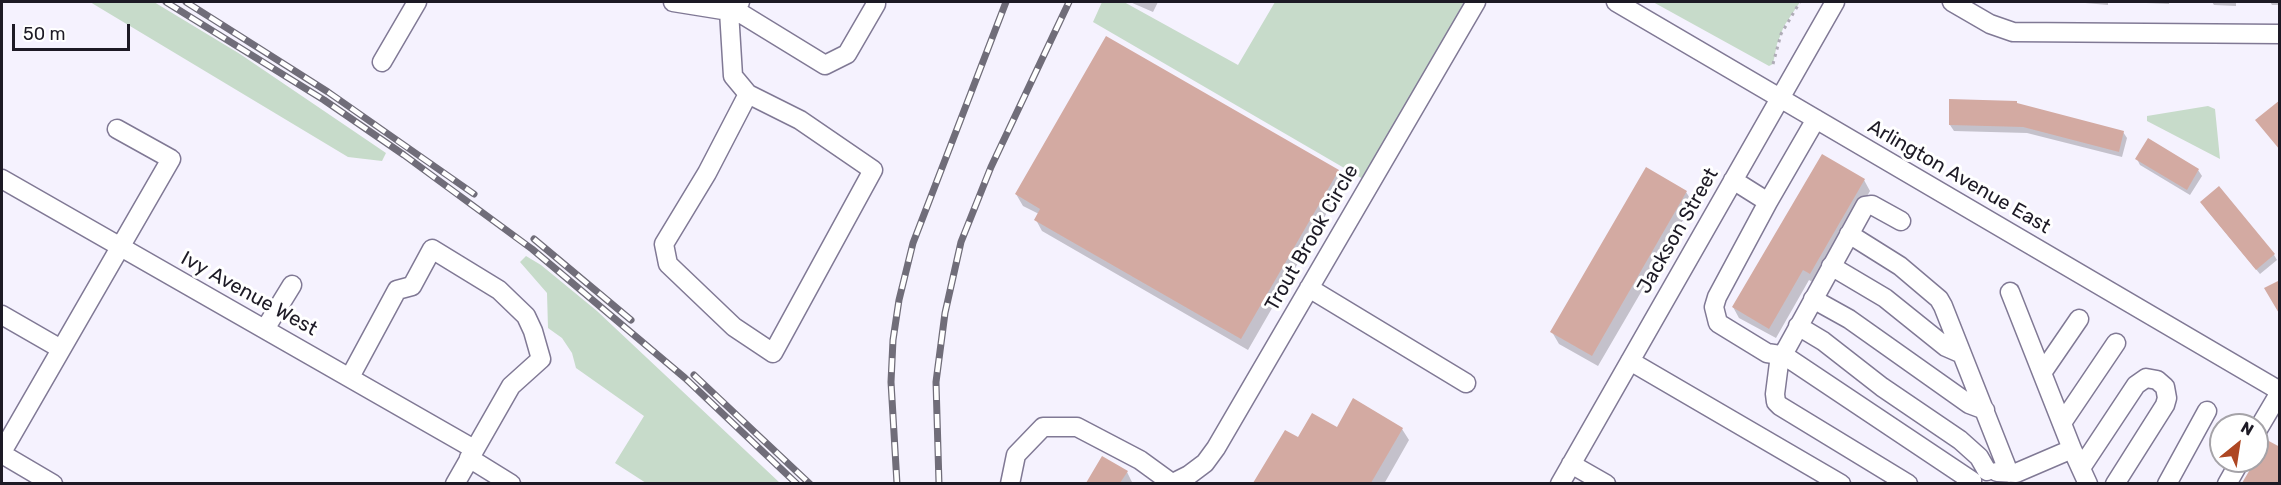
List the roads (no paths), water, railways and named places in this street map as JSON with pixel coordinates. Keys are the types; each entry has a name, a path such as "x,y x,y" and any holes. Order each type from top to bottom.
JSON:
{"street":[{"path":"382,62 417,2"},
{"path":"673,2 734,7 825,66 847,54 876,3"},
{"name":"Trout Brook Circle","path":"1173,483 1205,463 1216,448 1476,2"},
{"name":"Arlington Avenue East","path":"1616,2 2280,391"},
{"name":"Jackson Street","path":"1560,483 1835,2"},
{"path":"1952,2 1990,24 2013,32 2280,34"},
{"path":"734,7 733,76 748,94 800,120 873,170 773,353 734,327 668,264 664,244 707,173 748,94"},
{"path":"1816,119 1717,297 1714,307 1716,319 1723,327 1767,353 1781,355 1977,478 2016,473 2072,449"},
{"path":"53,483 2,453 171,159 117,129"},
{"name":"Ivy Avenue West","path":"2,179 350,377 472,453 511,483"},
{"path":"1732,180 1768,202"},
{"path":"1900,221 1868,205 1863,208 1781,355 1775,394 1776,402 1780,406 1908,483"},
{"path":"1849,234 1900,266 1939,299 2009,473"},
{"path":"350,377 397,290 412,286 432,249 499,290 526,316 541,359 511,386 455,483"},
{"path":"1831,266 1885,298 1947,347 1962,354"},
{"path":"265,329 292,285"},
{"path":"1309,288 1466,383"},
{"path":"2010,292 2084,476"},
{"path":"1813,299 1849,319 1969,404 1985,410"},
{"path":"2,315 61,349"},
{"path":"2042,373 2079,319"},
{"path":"1798,326 1823,341 1891,393 1960,440 1979,457 1977,478"},
{"path":"2062,423 2116,343"},
{"path":"1630,361 1841,483"},
{"path":"2084,476 2136,385 2146,378 2152,378 2165,387 2167,398 2165,405 2115,483"},
{"path":"2267,413 2280,391"},
{"path":"2166,483 2207,411"},
{"path":"1010,483 1016,455 1044,427 1077,427 1140,460 1173,483"},
{"path":"1571,464 1606,483"}],"railway":[{"path":"166,2 324,100 404,155 532,249 685,378 797,484"},
{"path":"186,2 328,92 474,194"},
{"path":"897,484 891,382 893,340 899,300 913,243 1006,2"},
{"path":"939,484 936,382 945,313 961,242 991,167 1069,2"},
{"path":"534,239 631,320"},
{"path":"694,375 810,484"}]}
